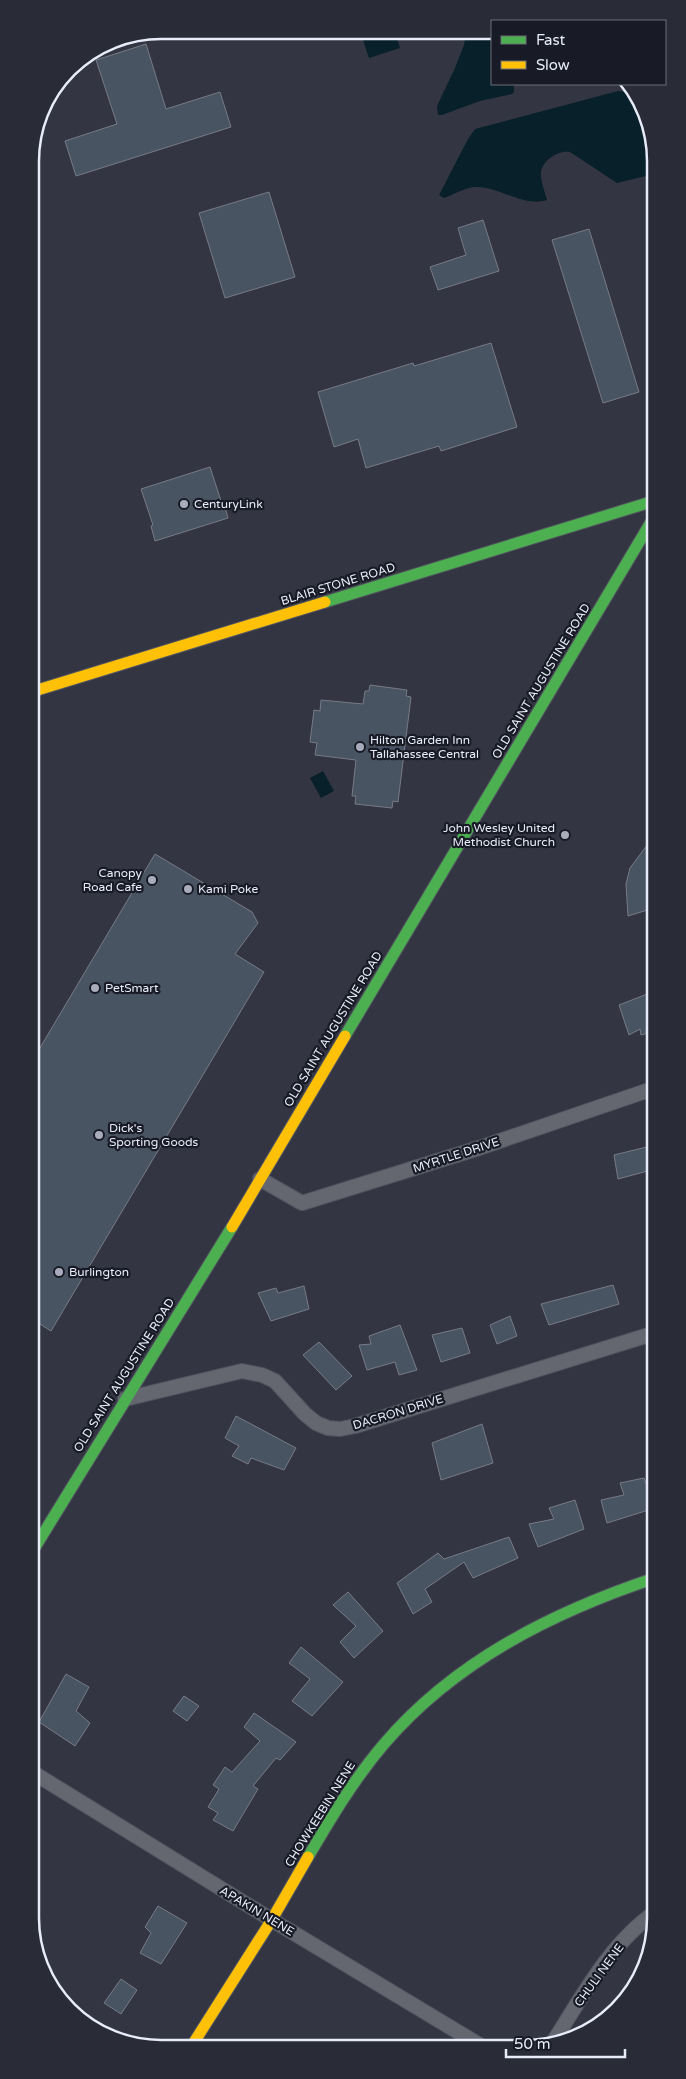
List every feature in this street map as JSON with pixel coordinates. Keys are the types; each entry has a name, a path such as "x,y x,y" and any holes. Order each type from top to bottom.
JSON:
{"street":[{"name":"BLAIR STONE ROAD","path":"39,690 647,503"},
{"name":"OLD SAINT AUGUSTINE ROAD","path":"39,1540 260,1180 647,529"},
{"name":"MYRTLE DRIVE","path":"260,1180 302,1203 479,1148 647,1091"},
{"name":"DACRON DRIVE","path":"125,1399 242,1371 262,1375 275,1382 316,1423 328,1428 340,1429 647,1335"},
{"name":"CHOWKEEBIN NENE","path":"195,2040 272,1920 341,1803 376,1753 402,1724 429,1699 483,1657 520,1635 612,1592 647,1581"},
{"name":"APAKIN NENE","path":"39,1776 272,1920 473,2040"},
{"name":"CHULI NENE","path":"557,2036 625,1938 647,1917"}],"water":[{"path":"363,39 397,39 400,48 369,58"},
{"path":"465,39 491,39 491,85 514,85 514,92 438,115 437,106"},
{"path":"618,91 627,92 641,121 645,137 647,176 617,183 570,152 565,152 550,158 543,166 541,177 547,200 529,201 483,187 462,190 444,198 439,195 475,129"},
{"path":"323,771 334,791 321,798 310,778"}],"building":[{"path":"146,44 166,109 220,92 231,127 76,176 65,141 117,124 96,60"},
{"path":"269,192 295,277 225,298 199,213"},
{"path":"483,220 499,271 438,290 430,267 466,255 458,228"},
{"path":"589,229 639,392 603,403 552,240"},
{"path":"491,343 517,427 441,451 439,446 366,468 358,439 334,447 318,392 413,363 414,366"},
{"name":"CenturyLink","path":"210,467 228,518 155,541 151,526 153,525 141,489"},
{"name":"Hilton Garden Inn Tallahassee Central","path":"370,685 407,690 406,696 411,697 398,802 393,801 392,808 355,804 356,796 352,796 356,760 315,755 317,743 310,742 314,710 320,711 321,700 363,704 365,691 369,691"},
{"path":"647,845 647,910 628,916 626,884 630,868"},
{"path":"155,854 252,912 258,923 235,954 264,972 51,1331 39,1323 39,1050"},
{"path":"647,994 647,1033 641,1035 640,1029 629,1035 619,1005"},
{"path":"647,1147 647,1171 618,1179 614,1155"},
{"path":"613,1285 619,1304 549,1325 541,1304"},
{"path":"304,1286 309,1309 271,1321 258,1293 276,1288 278,1293"},
{"path":"510,1316 517,1336 497,1344 490,1325"},
{"path":"400,1325 417,1370 399,1375 395,1362 367,1370 359,1345 371,1344 369,1336"},
{"path":"462,1328 470,1353 441,1362 432,1335"},
{"path":"319,1342 352,1376 336,1390 303,1355"},
{"path":"236,1416 296,1448 284,1470 251,1458 248,1464 232,1456 239,1446 225,1438"},
{"path":"482,1424 493,1463 441,1480 432,1443"},
{"path":"644,1478 647,1486 647,1510 607,1523 601,1500 624,1495 620,1483"},
{"path":"575,1500 584,1529 538,1547 529,1524 554,1519 549,1508"},
{"path":"509,1537 518,1558 473,1578 464,1562 425,1589 432,1602 413,1614 397,1583 438,1553 444,1559"},
{"path":"348,1592 383,1631 354,1658 340,1642 356,1626 333,1605"},
{"path":"301,1647 343,1682 312,1716 292,1701 310,1679 289,1663"},
{"path":"66,1674 89,1687 76,1711 90,1723 75,1746 39,1722"},
{"path":"184,1696 199,1706 187,1721 173,1711"},
{"path":"254,1713 296,1742 280,1760 276,1758 253,1786 258,1789 233,1831 213,1820 218,1813 208,1807 219,1789 213,1785 225,1767 232,1772 260,1741 244,1727"},
{"path":"158,1906 187,1923 161,1964 140,1953 151,1933 145,1927"},
{"path":"121,1979 137,1990 121,2014 104,2003"}],"traffic: fast":[{"path":"325,602 647,503"},
{"path":"345,1036 647,529"},
{"path":"39,1541 232,1227"},
{"path":"308,1857 343,1799 373,1757 412,1714 442,1688 474,1664 543,1624 617,1591 647,1581"}],"traffic: slow":[{"path":"39,690 325,602"},
{"path":"232,1227 345,1036"},
{"path":"195,2040 271,1921 308,1857"}],"place":[{"name":"CenturyLink","path":"184,504"},
{"name":"Hilton Garden Inn Tallahassee Central","path":"360,747"},
{"name":"John Wesley United Methodist Church","path":"565,835"},
{"name":"Canopy Road Cafe","path":"152,880"},
{"name":"Kami Poke","path":"188,889"},
{"name":"PetSmart","path":"95,988"},
{"name":"Dick's Sporting Goods","path":"99,1135"},
{"name":"Burlington","path":"59,1272"}]}
